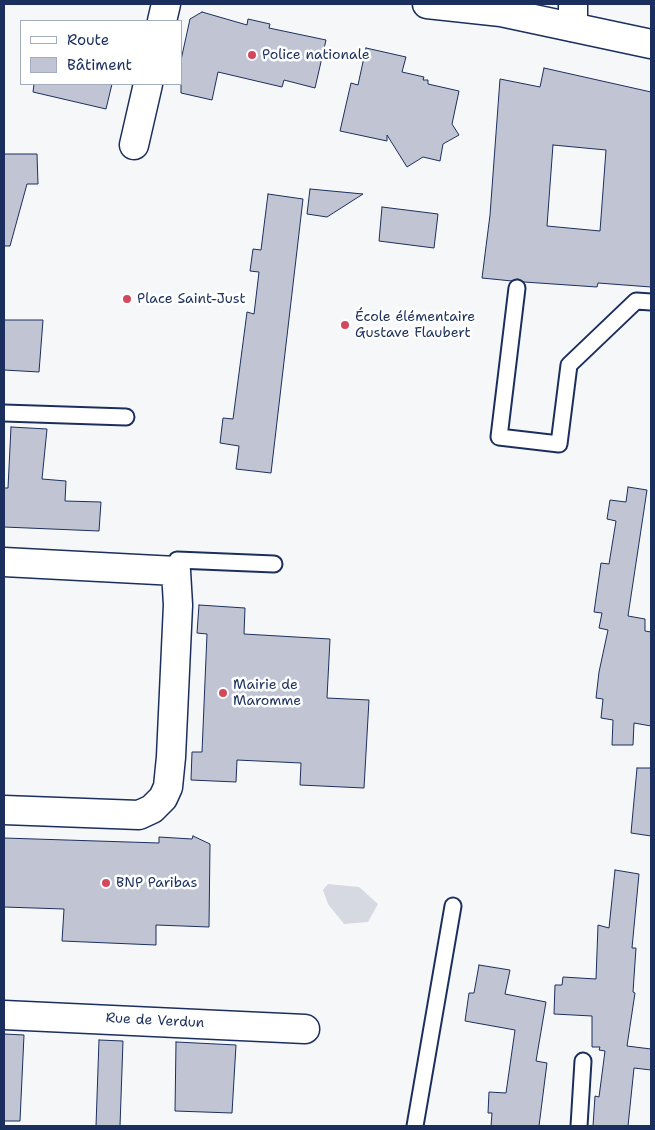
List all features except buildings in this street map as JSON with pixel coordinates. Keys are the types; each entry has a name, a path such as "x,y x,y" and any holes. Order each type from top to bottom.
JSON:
{"street":[{"path":"162,20 166,4"},
{"path":"427,4 573,16 651,44"},
{"path":"134,145 148,85"},
{"path":"4,562 176,570 178,605 171,757 168,787 163,798 152,809 139,815 4,810"},
{"name":"Rue de Verdun","path":"4,1015 305,1028"}],"lane":[{"path":"517,288 500,436 558,444 569,365 636,301 651,302"},
{"path":"4,414 126,417"},
{"path":"177,560 274,564"},
{"path":"415,1126 453,906"},
{"path":"579,1126 583,1061"}],"shaded area":[{"path":"328,884 359,887 378,904 368,922 344,924 328,904 323,890"}],"place":[{"name":"Police nationale","path":"252,55"},
{"name":"Place Saint-Just","path":"127,299"},
{"name":"École élémentaire Gustave Flaubert","path":"345,325"},
{"name":"Mairie de Maromme","path":"223,693"},
{"name":"BNP Paribas","path":"106,883"}]}
